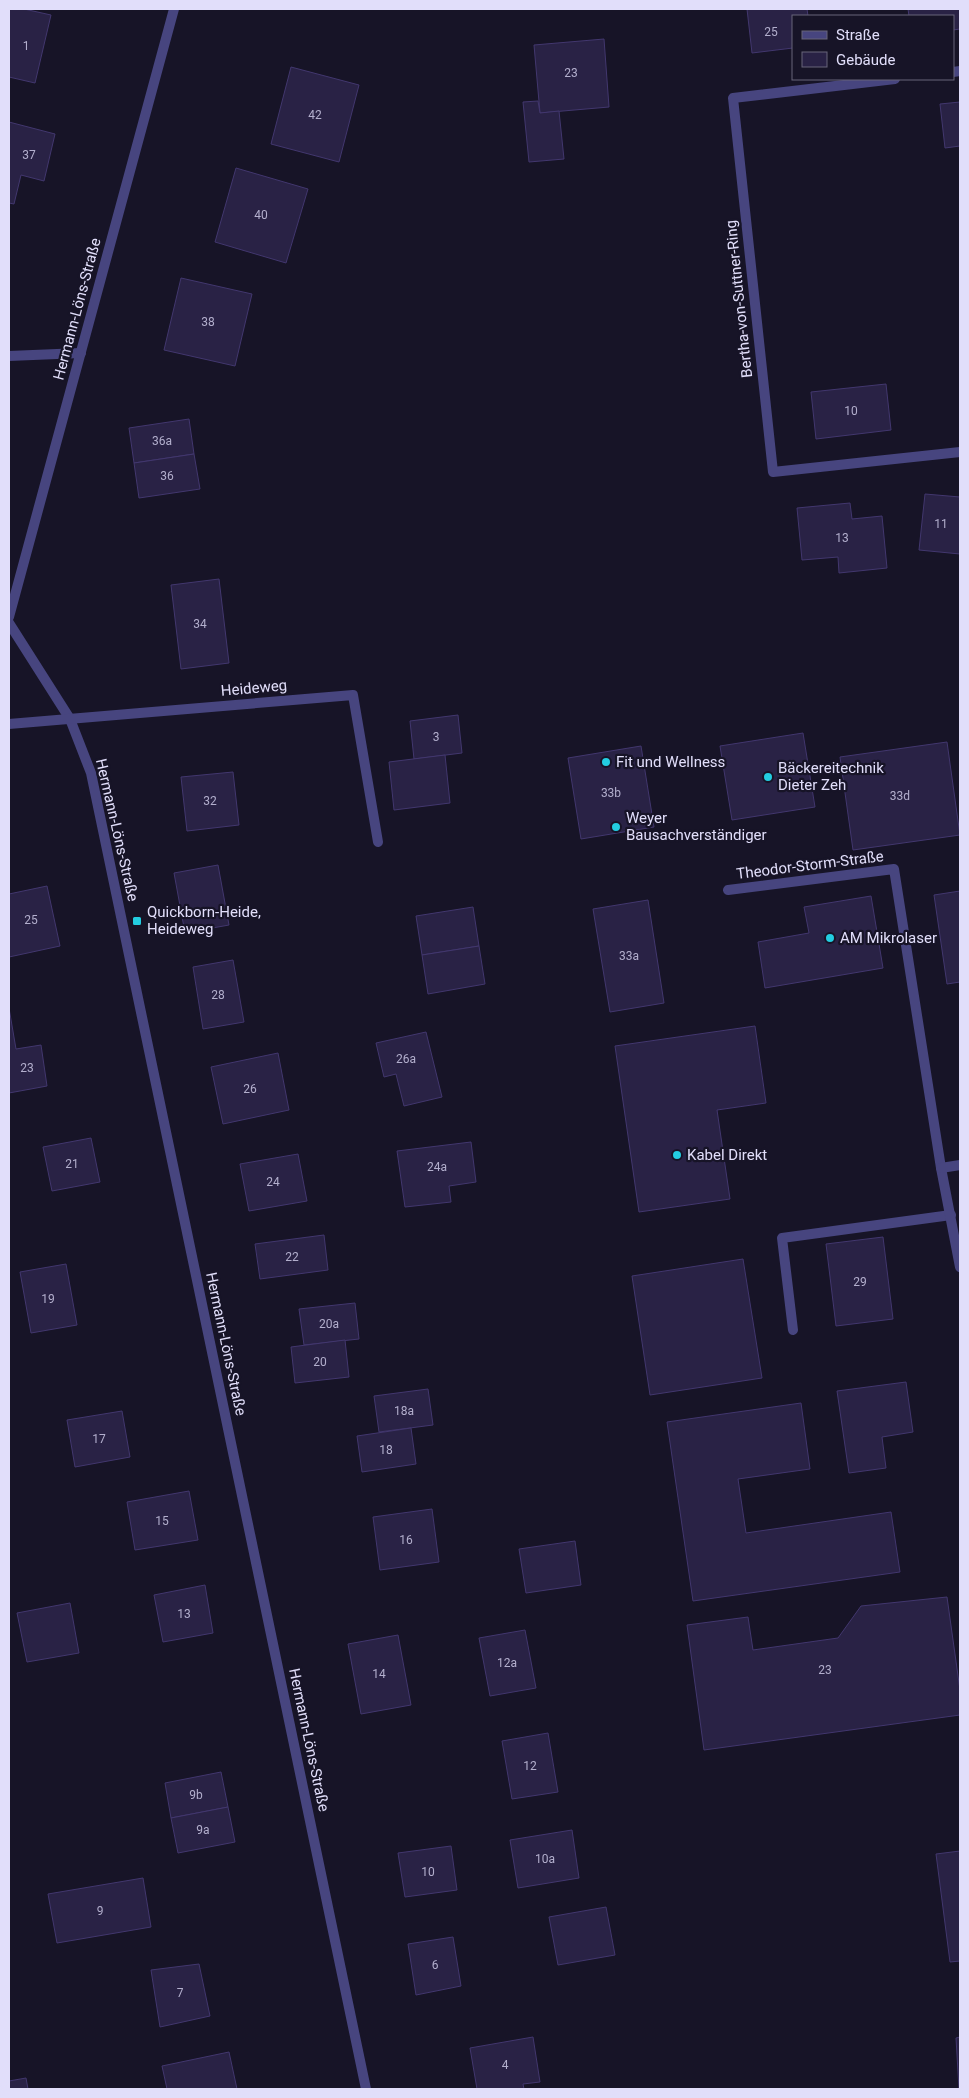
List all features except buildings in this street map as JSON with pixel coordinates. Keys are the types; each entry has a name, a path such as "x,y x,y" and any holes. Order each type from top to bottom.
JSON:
{"street":[{"name":"Hermann-Löns-Straße","path":"9,617 174,9"},
{"name":"Bertha-von-Suttner-Ring","path":"886,80 733,98 773,472 960,452"},
{"path":"9,356 81,353"},
{"name":"Hermann-Löns-Straße","path":"9,622 70,719 91,773 366,2089"},
{"name":"Heideweg","path":"9,724 352,695 378,842"},
{"name":"Theodor-Storm-Straße","path":"728,890 894,869 941,1168 960,1267"},
{"path":"941,1168 960,1165"},
{"path":"793,1330 782,1238 951,1215"}],"place":[{"name":"Fit und Wellness","path":"606,762"},
{"name":"Bäckereitechnik Dieter Zeh","path":"768,777"},
{"name":"Weyer Bausachverständiger","path":"616,827"},
{"name":"Quickborn-Heide, Heideweg","path":"137,921"},
{"name":"AM Mikrolaser","path":"830,938"},
{"name":"Kabel Direkt","path":"677,1155"}]}
